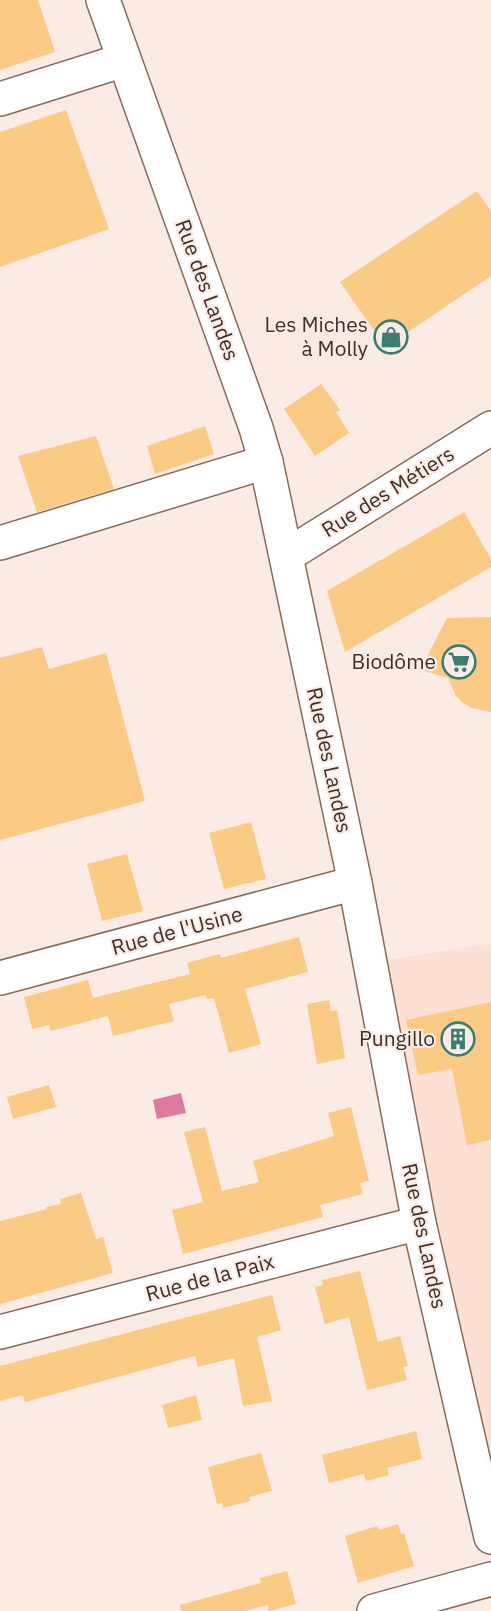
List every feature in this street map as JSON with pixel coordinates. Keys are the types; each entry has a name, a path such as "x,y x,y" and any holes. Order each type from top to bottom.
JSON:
{"street":[{"name":"Rue des Landes","path":"103,0 256,428 266,462 354,883 419,1223 491,1537"},
{"path":"0,99 124,60"},
{"name":"Rue des Métiers","path":"286,556 491,429"},
{"path":"0,543 266,462"},
{"name":"Rue de l'Usine","path":"0,978 354,883"},
{"name":"Rue de la Paix","path":"0,1332 419,1223"},
{"path":"374,1611 491,1580"}],"shaded area":[{"path":"491,945 491,1471 379,961"},
{"path":"181,1093 186,1113 157,1119 153,1100"}],"building":[{"path":"0,0 38,0 55,52 0,70"},
{"path":"66,110 109,229 0,267 0,132"},
{"path":"477,191 491,211 491,276 386,347 340,282"},
{"path":"321,384 340,410 336,412 349,433 315,456 284,409"},
{"path":"205,426 214,454 155,474 147,446"},
{"path":"96,436 114,489 37,512 18,456"},
{"path":"464,512 491,559 491,567 345,652 327,591"},
{"name":"Biodôme","path":"491,617 491,712 472,708 463,703 456,696 448,678 424,671 429,653 447,618"},
{"path":"42,647 49,669 106,653 145,801 0,840 0,658"},
{"path":"251,822 266,879 224,889 209,833"},
{"path":"127,854 143,911 102,921 87,864"},
{"path":"299,937 308,972 245,989 261,1044 229,1053 214,998 207,999 205,995 169,1004 174,1021 113,1036 108,1016 51,1031 49,1025 32,1029 24,997 88,980 93,998 190,974 187,963 220,954 221,958"},
{"path":"329,1000 331,1011 337,1010 345,1058 317,1064 307,1004"},
{"path":"491,1002 491,1140 467,1145 452,1069 418,1075 406,1020"},
{"path":"49,1085 56,1107 13,1119 7,1097"},
{"path":"351,1107 369,1181 360,1183 363,1194 320,1205 323,1217 183,1254 172,1210 203,1202 184,1132 205,1127 222,1191 259,1182 253,1161 334,1136 328,1113"},
{"path":"81,1193 96,1239 103,1237 113,1273 0,1304 0,1221 47,1209 46,1207 61,1204 60,1199"},
{"path":"360,1271 378,1342 400,1336 408,1366 403,1367 407,1380 367,1390 349,1317 325,1324 315,1287 323,1285 322,1280"},
{"path":"272,1295 281,1330 257,1337 272,1401 243,1406 234,1358 198,1367 195,1356 25,1402 23,1395 0,1401 0,1366"},
{"path":"196,1395 202,1420 168,1428 162,1405"},
{"path":"416,1431 422,1459 387,1468 389,1475 366,1481 364,1474 329,1483 322,1455"},
{"path":"261,1453 272,1491 249,1497 250,1501 223,1508 222,1503 217,1504 208,1467"},
{"path":"398,1524 401,1534 404,1533 414,1566 358,1583 345,1536 377,1526 379,1530"},
{"path":"287,1571 296,1604 269,1611 268,1605 244,1611 181,1611 180,1605 261,1583 260,1578"}],"place":[{"name":"Les Miches à Molly","path":"391,337"},
{"name":"Biodôme","path":"459,662"},
{"name":"Pungillo","path":"458,1039"}]}
